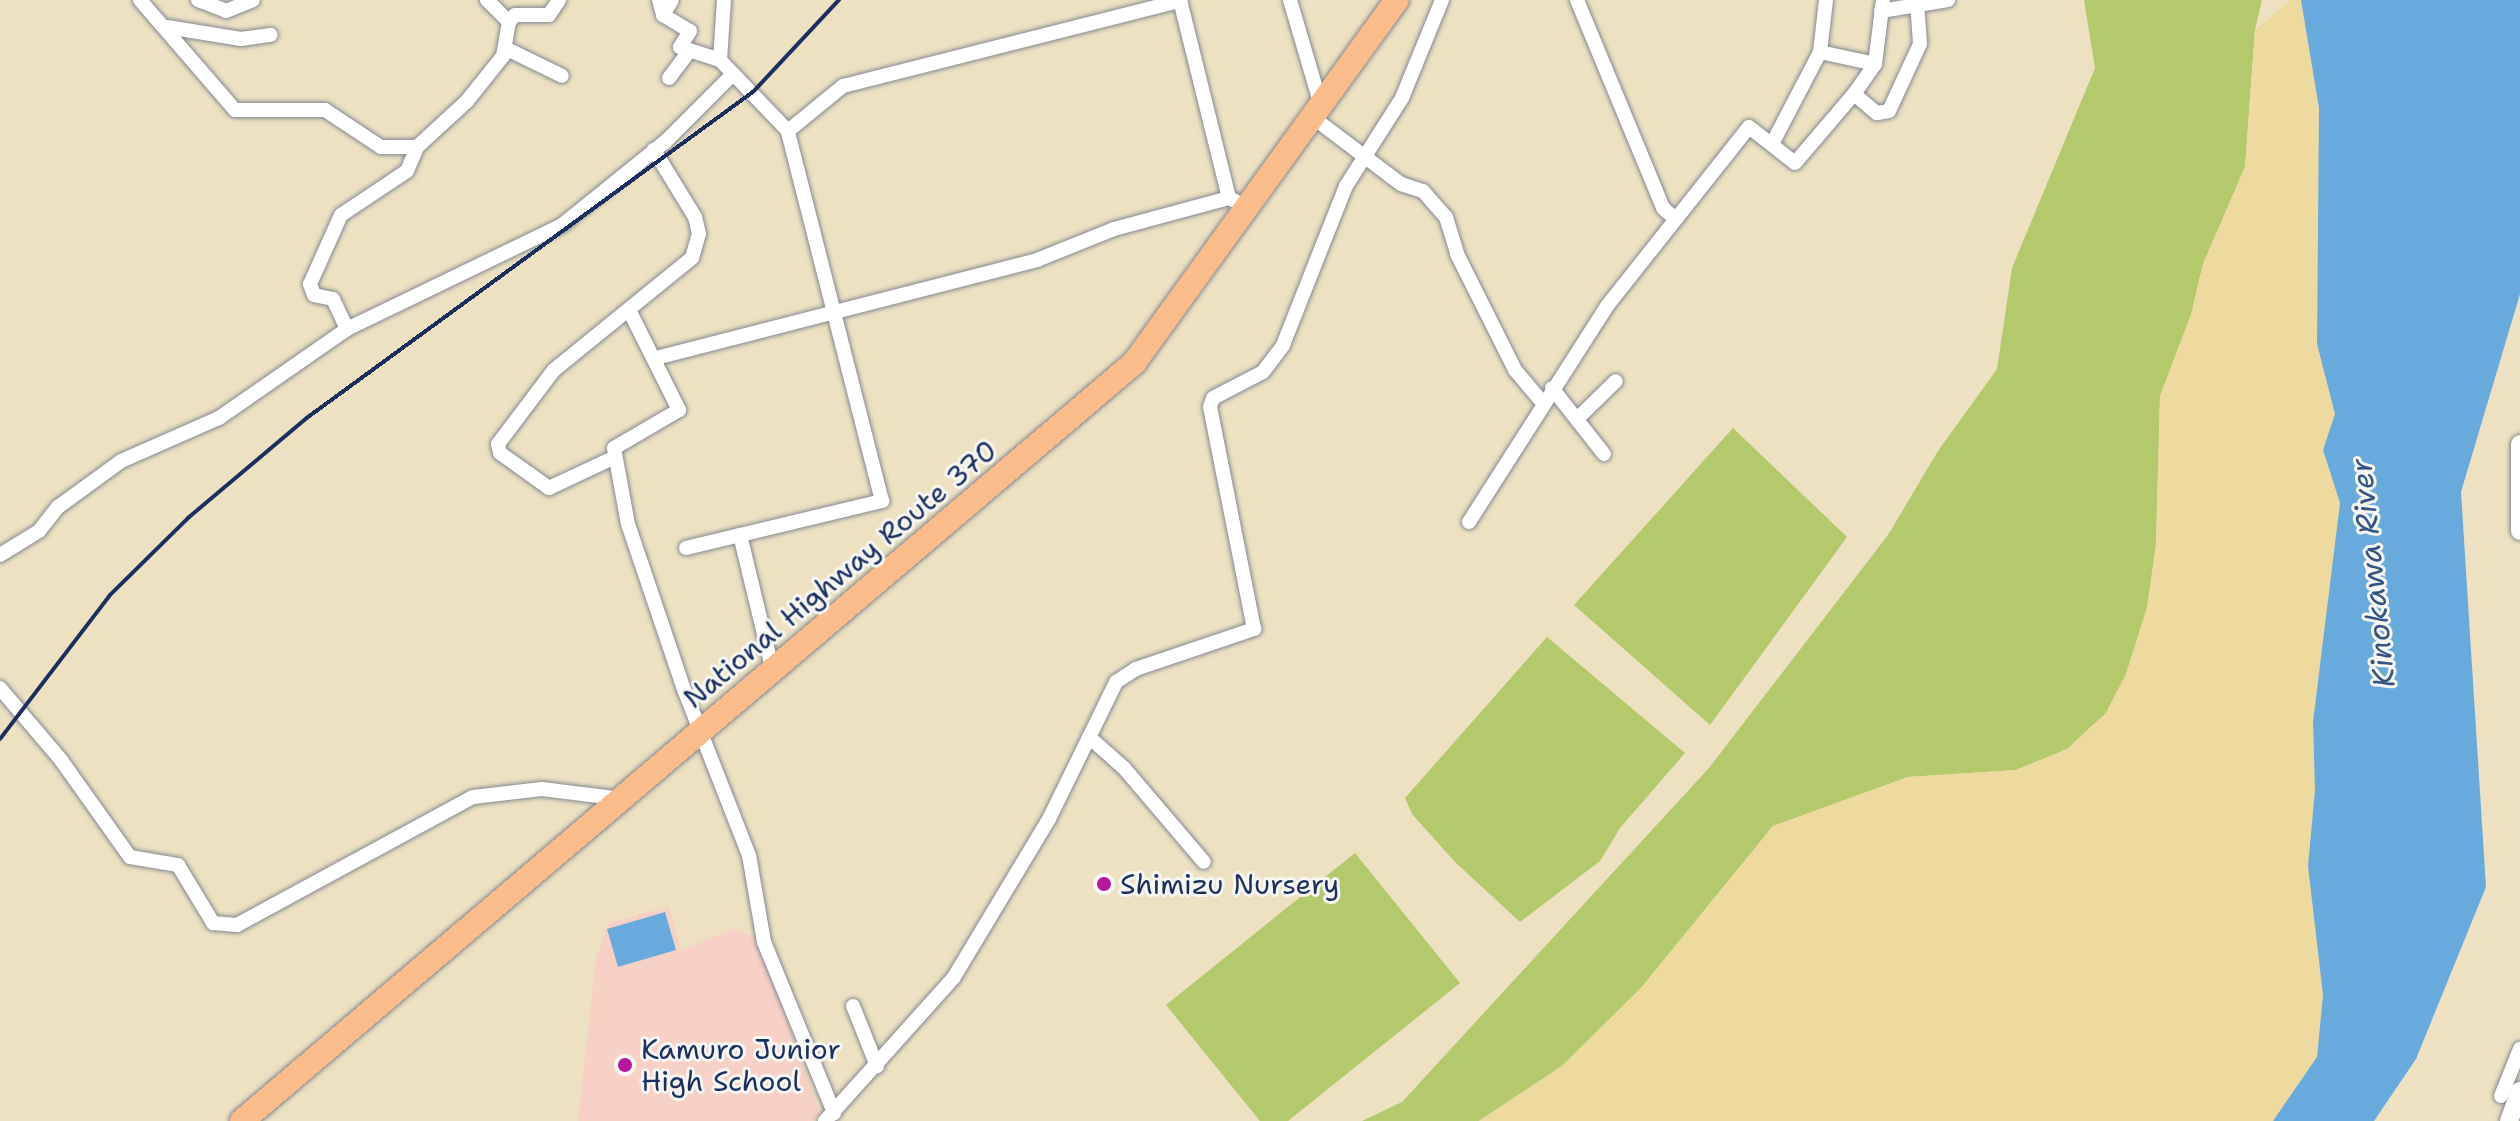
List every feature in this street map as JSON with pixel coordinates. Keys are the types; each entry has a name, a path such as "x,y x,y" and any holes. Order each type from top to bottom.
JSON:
{"highway":[{"name":"National Highway Route 370","path":"242,1121 1134,363 1238,203 1320,110 1397,0"}],"street":[{"path":"140,0 167,27 235,110 325,110 381,147 417,147"},
{"path":"198,0 226,11 253,0"},
{"path":"487,0 509,22"},
{"path":"347,329 333,299 314,295 310,284 341,215 407,171 417,147 467,101 507,49 509,22 515,15 549,15 559,0"},
{"path":"672,0 661,7 690,31 680,47 688,53 720,60 788,131 882,501 686,548"},
{"path":"720,60 724,0"},
{"path":"656,358 1037,260 1114,229 1238,203 1180,0 843,86 788,131"},
{"path":"1290,0 1320,110 1365,156 1401,184 1423,191 1446,217 1457,254 1515,370 1542,402"},
{"path":"629,310 656,358 679,410 614,448 613,458 639,563 749,855 764,942 829,1117 954,977 1049,819 1124,674 1254,629 1210,407 1213,398 1240,388 1275,359 1346,186 1402,98 1442,0"},
{"path":"1577,0 1663,208 1674,218"},
{"path":"1772,144 1820,52 1826,0"},
{"path":"1469,522 1542,402 1674,218 1749,127 1795,163 1854,94 1875,64 1881,3 1917,5 1948,0"},
{"path":"1854,94 1877,113 1889,111 1920,44 1917,5"},
{"path":"167,27 241,39 271,35"},
{"path":"507,49 562,76"},
{"path":"1820,52 1875,64"},
{"path":"669,78 688,53"},
{"path":"0,555 39,531 58,507 121,461 219,418 347,329 562,225 654,150 733,74"},
{"path":"613,458 549,488 500,453 498,444 554,370 692,258 699,234 688,202 654,150"},
{"path":"1577,419 1616,381"},
{"path":"1552,388 1604,454"},
{"path":"2520,444 2520,531"},
{"path":"740,535 773,671"},
{"path":"0,688 61,760 130,857 178,865 213,923 237,925 473,797 542,789 622,799"},
{"path":"1089,737 1124,768 1204,862"},
{"path":"853,1006 877,1066"},
{"path":"2501,1096 2520,1049"},
{"path":"2509,1121 2520,1091"}],"shaded area":[{"path":"669,906 681,950 735,928 761,940 819,1112 813,1121 578,1121 596,958 609,923"}],"green space":[{"path":"2084,0 2262,0 2255,30 2245,167 2203,264 2191,315 2160,396 2156,545 2147,608 2126,674 2106,713 2067,749 2016,770 1908,777 1773,826 1641,988 1562,1066 1479,1121 1362,1121 1402,1102 1709,768 1888,535 1938,451 1997,369 2012,268 2095,68"},
{"path":"1733,428 1847,537 1710,725 1574,605"},
{"path":"1547,637 1685,753 1620,828 1600,861 1520,922 1455,862 1412,814 1405,798"},
{"path":"1355,853 1460,983 1288,1121 1260,1121 1166,1005"}],"sand":[{"path":"2291,0 2301,0 2319,108 2317,344 2335,414 2323,450 2340,503 2313,722 2323,996 2317,1058 2287,1108 2273,1121 1479,1121 1562,1066 1641,988 1773,826 1908,777 2016,770 2067,749 2106,713 2126,674 2147,608 2156,545 2160,396 2191,315 2203,264 2245,167 2255,30"}],"water":[{"name":"Kinokawa River","path":"2301,0 2520,0 2520,294 2461,492 2486,887 2416,1059 2374,1121 2273,1121 2317,1057 2323,995 2308,866 2315,790 2313,722 2340,503 2323,450 2335,414 2317,344 2319,108"},
{"path":"665,912 676,950 618,967 607,929"}],"railway":[{"path":"0,739 110,595 188,518 308,417 754,91 839,0"}],"place":[{"name":"Shimizu Nursery","path":"1104,884"},
{"name":"Kamuro Junior High School","path":"625,1065"}]}
